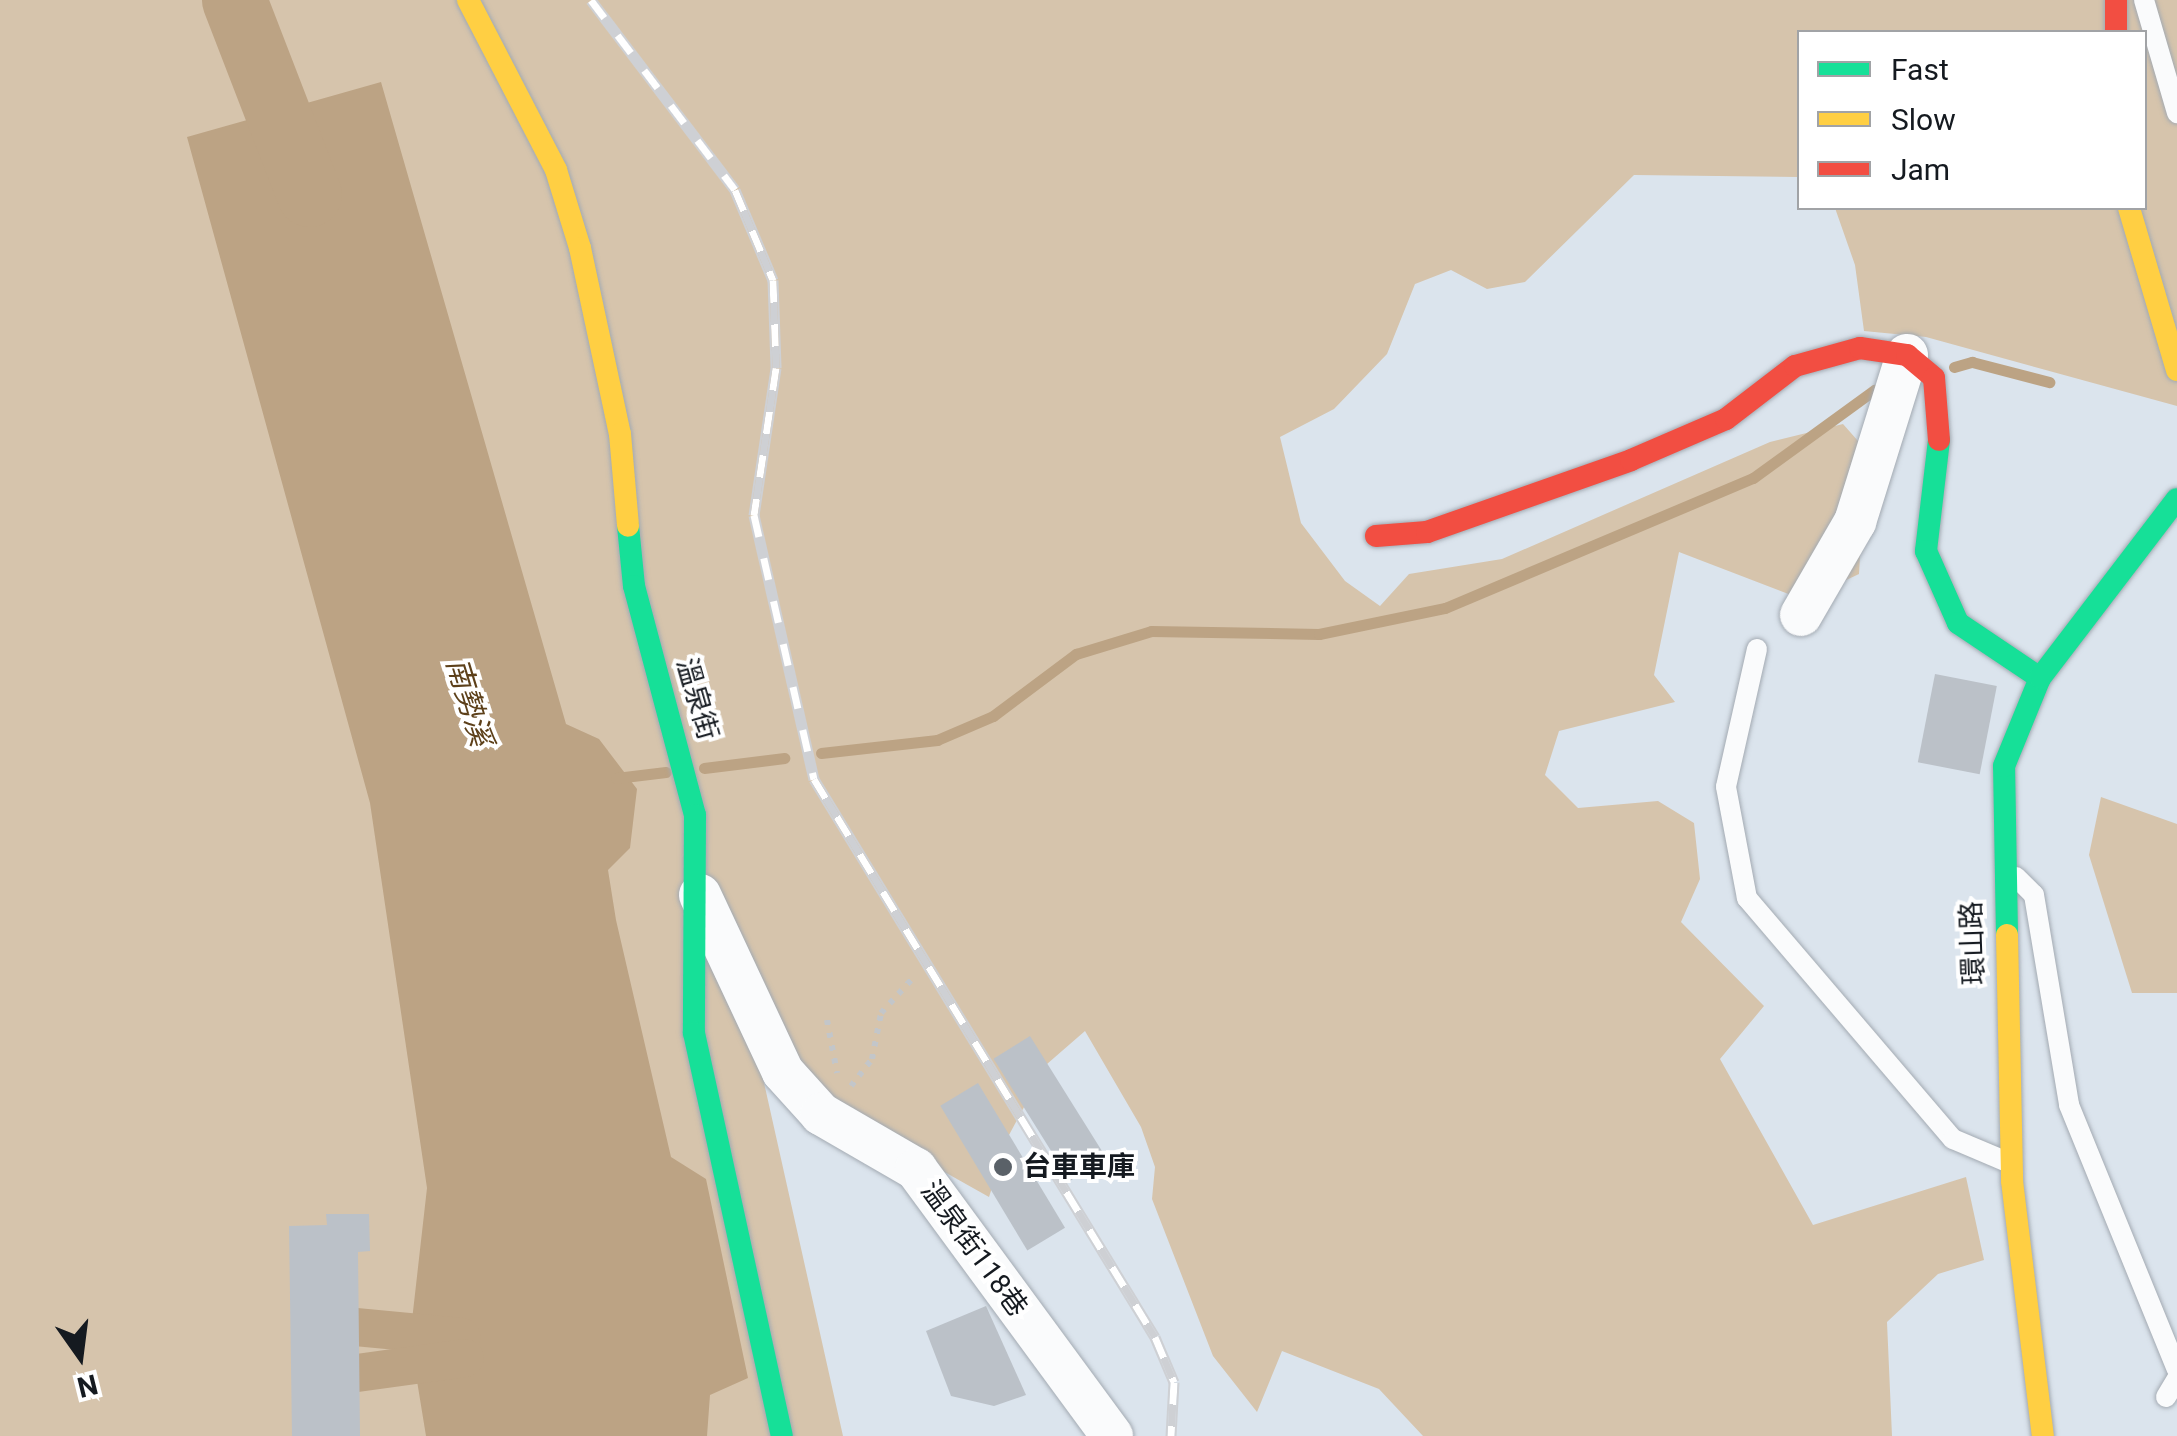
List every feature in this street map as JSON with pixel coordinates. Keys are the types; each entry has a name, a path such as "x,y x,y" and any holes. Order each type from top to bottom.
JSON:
{"street":[{"name":"溫泉街","path":"468,0 549,154 580,248 620,434 634,586 695,815 694,1033 782,1436"},
{"path":"2116,0 2116,30"},
{"path":"2129,210 2177,370"},
{"path":"1376,536 1426,532 1631,460 1726,419 1795,366 1860,348 1907,355 1934,378 1941,426 1926,550 1958,623 2040,678"},
{"path":"1801,614 1855,522 1907,355"},
{"name":"環山路","path":"2044,1436 2024,1322 2012,1164 2000,861 2004,766 2040,678 2177,500"},
{"name":"溫泉街118巷","path":"696,886 783,1072 821,1114 916,1170 1112,1436"}],"lane":[{"path":"2144,0 2177,112"},
{"path":"1757,648 1726,787 1747,898 1953,1139 2012,1164"},
{"path":"2000,861 2034,895 2069,1106 2177,1368"}],"path":[{"path":"841,1091 872,1059 881,1013 912,980"}],"shaded area":[{"path":"0,0 2177,0 2177,406 1926,337 1864,331 1855,265 1836,210 2147,210 2147,30 1797,30 1797,177 1634,175 1525,282 1487,289 1451,270 1415,284 1387,354 1334,409 1280,437 1301,523 1345,581 1380,606 1409,574 1502,559 1770,442 1843,424 1866,450 1859,574 1804,600 1679,552 1654,675 1675,702 1559,731 1545,775 1578,808 1658,801 1694,823 1700,879 1681,922 1764,1006 1720,1059 1813,1225 1966,1177 1984,1260 1938,1274 1887,1322 1892,1436 1423,1436 1379,1389 1282,1351 1257,1412 1213,1356 1152,1199 1155,1167 1141,1127 1085,1031 1047,1064 1009,1135 989,1197 868,1129 752,1029 843,1436 0,1436"},
{"path":"2101,797 2177,824 2177,993 2132,993 2089,855"}],"water":[{"path":"381,82 566,724 599,739 637,789 630,848 608,870 616,920 671,1157 706,1179 748,1378 710,1395 707,1436 426,1436 410,1338 427,1188 370,803 187,137"}],"building":[{"path":"1935,674 1997,686 1980,774 1918,762"},
{"name":"台車車庫","path":"1030,1036 1106,1158 1070,1181 994,1059"},
{"name":"台車車庫","path":"978,1083 1065,1228 1027,1251 940,1106"},
{"path":"326,1214 369,1214 370,1251 358,1252 360,1436 292,1436 289,1226 327,1225"},
{"path":"986,1306 1026,1395 994,1406 951,1396 926,1331"}],"waterway":[{"name":"南勢溪","path":"234,0 309,194"},
{"path":"1954,367 1972,362 2049,382"},
{"path":"821,753 937,740 993,716 1076,654 1151,631 1319,634 1445,608 1753,478 1874,390"},
{"path":"704,768 784,758"},
{"path":"616,778 666,772"},
{"path":"324,1324 461,1337"},
{"path":"321,1378 465,1358"}],"railway":[{"path":"591,0 735,190 773,280 776,368 754,515 814,779 1155,1337 1174,1382 1171,1436"}],"traffic: fast":[{"path":"1939,440 1926,551 1958,623 2040,678"},
{"path":"2007,935 2004,766 2040,678 2177,499"},
{"path":"628,526 634,586 695,815 694,1033 782,1436"}],"traffic: slow":[{"path":"468,0 556,170 580,248 620,434 628,526"},
{"path":"2130,210 2177,370"},
{"path":"2007,935 2012,1181 2043,1436"}],"traffic: jam":[{"path":"2116,0 2116,30"},
{"path":"1376,536 1427,532 1631,460 1726,419 1795,366 1860,348 1907,355 1934,378 1939,440"}],"place":[{"name":"台車車庫","path":"1003,1167"}]}
